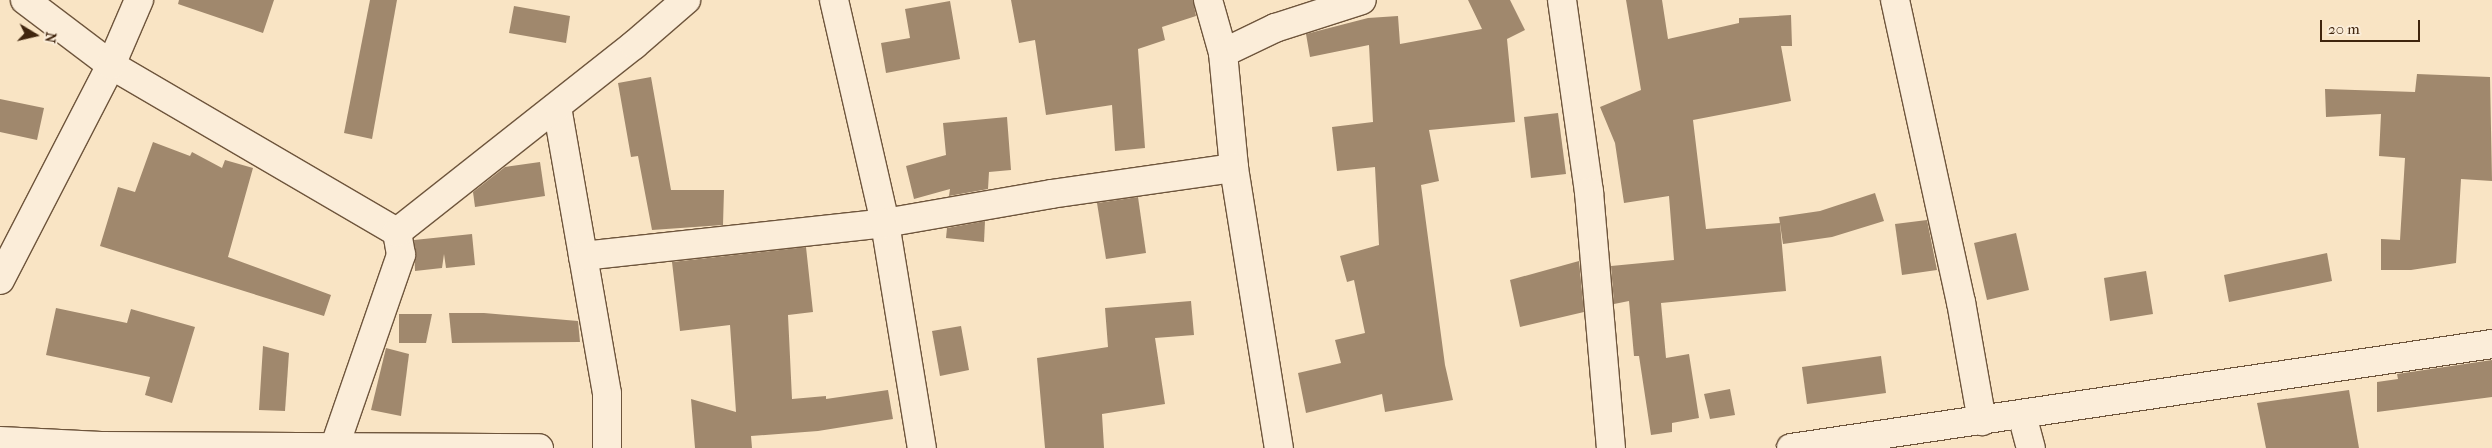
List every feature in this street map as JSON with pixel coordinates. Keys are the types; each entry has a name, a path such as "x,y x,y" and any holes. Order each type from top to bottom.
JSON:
{"street":[{"path":"25,0 111,65 397,232 401,255 335,446"},
{"path":"0,280 111,65 139,0"},
{"path":"397,232 557,106 686,0"},
{"path":"834,0 885,223 922,448"},
{"path":"1208,0 1223,54 1234,168 1279,448"},
{"path":"1223,54 1275,28 1362,0"},
{"path":"1562,0 1589,192 1611,448"},
{"path":"1895,0 1961,302 1982,421"},
{"path":"557,106 607,394 607,448"},
{"path":"583,256 885,223 1051,194 1234,168"},
{"path":"1791,448 2492,344"},
{"path":"2022,415 2030,448"},
{"path":"0,441 189,447 539,448"}],"building":[{"path":"179,0 274,0 263,33 178,4"},
{"path":"370,0 397,0 372,139 344,133"},
{"path":"1011,0 1193,0 1196,16 1162,27 1165,40 1138,49 1145,148 1115,151 1112,105 1046,115 1035,40 1019,43"},
{"path":"1468,0 1510,0 1525,30 1507,39 1515,122 1429,130 1439,181 1421,185 1445,365 1453,400 1385,412 1382,394 1306,413 1298,373 1341,363 1335,340 1365,333 1354,280 1347,282 1340,256 1379,245 1375,167 1337,171 1332,127 1373,122 1369,45 1310,57 1306,34 1368,18 1398,16 1400,44 1482,29"},
{"path":"1626,0 1662,0 1668,39 1739,23 1739,18 1791,15 1792,46 1781,46 1791,101 1693,120 1706,229 1780,223 1786,291 1661,303 1666,358 1689,354 1699,418 1672,423 1672,432 1651,435 1639,356 1634,356 1629,301 1614,304 1611,266 1674,260 1669,196 1624,203 1615,143 1600,107 1641,90"},
{"path":"950,1 960,59 886,73 881,43 910,38 905,9"},
{"path":"514,6 570,16 566,43 509,33"},
{"path":"2417,74 2490,77 2492,181 2461,179 2456,263 2411,270 2381,270 2381,239 2400,240 2405,158 2379,156 2381,114 2326,117 2325,89 2415,92"},
{"path":"651,77 671,190 724,190 723,225 652,230 638,156 631,157 618,83"},
{"path":"0,99 44,108 37,140 0,132"},
{"path":"1558,113 1566,174 1531,178 1524,117"},
{"path":"1007,117 1011,170 989,172 988,189 949,196 950,189 914,199 906,166 946,155 943,123"},
{"path":"153,142 190,156 192,152 222,168 225,160 253,168 228,257 331,295 324,316 100,246 118,187 135,192"},
{"path":"540,162 545,196 475,207 473,192 505,167"},
{"path":"1875,193 1884,221 1832,237 1783,244 1779,217 1820,211"},
{"path":"1138,197 1146,253 1106,259 1097,203"},
{"path":"1927,220 1937,270 1902,275 1895,224"},
{"path":"985,221 984,242 946,238 947,228"},
{"path":"2016,233 2029,290 1987,300 1974,243"},
{"path":"472,234 475,265 446,268 444,254 442,268 415,271 414,240"},
{"path":"806,247 813,312 788,315 792,399 826,396 826,399 888,390 893,419 818,431 751,436 752,448 695,448 691,399 736,412 730,325 680,331 672,262"},
{"path":"2327,253 2332,281 2229,302 2224,275"},
{"path":"1579,261 1584,312 1520,327 1510,280"},
{"path":"2146,271 2153,314 2110,321 2104,278"},
{"path":"1191,301 1194,335 1155,338 1165,404 1102,414 1104,448 1045,448 1037,358 1108,347 1105,308"},
{"path":"56,308 127,323 131,309 195,327 172,403 145,395 150,377 46,355"},
{"path":"449,313 484,313 578,321 580,342 452,343"},
{"path":"399,314 432,314 426,343 399,343"},
{"path":"961,326 969,370 940,376 932,331"},
{"path":"263,346 289,353 285,411 259,410"},
{"path":"386,348 409,354 401,416 371,410"},
{"path":"1881,356 1886,393 1807,404 1802,367"},
{"path":"2492,360 2492,397 2377,412 2377,382 2398,379 2397,374"},
{"path":"1730,389 1735,415 1710,419 1704,394"},
{"path":"2349,390 2359,448 2266,448 2257,403"}]}
